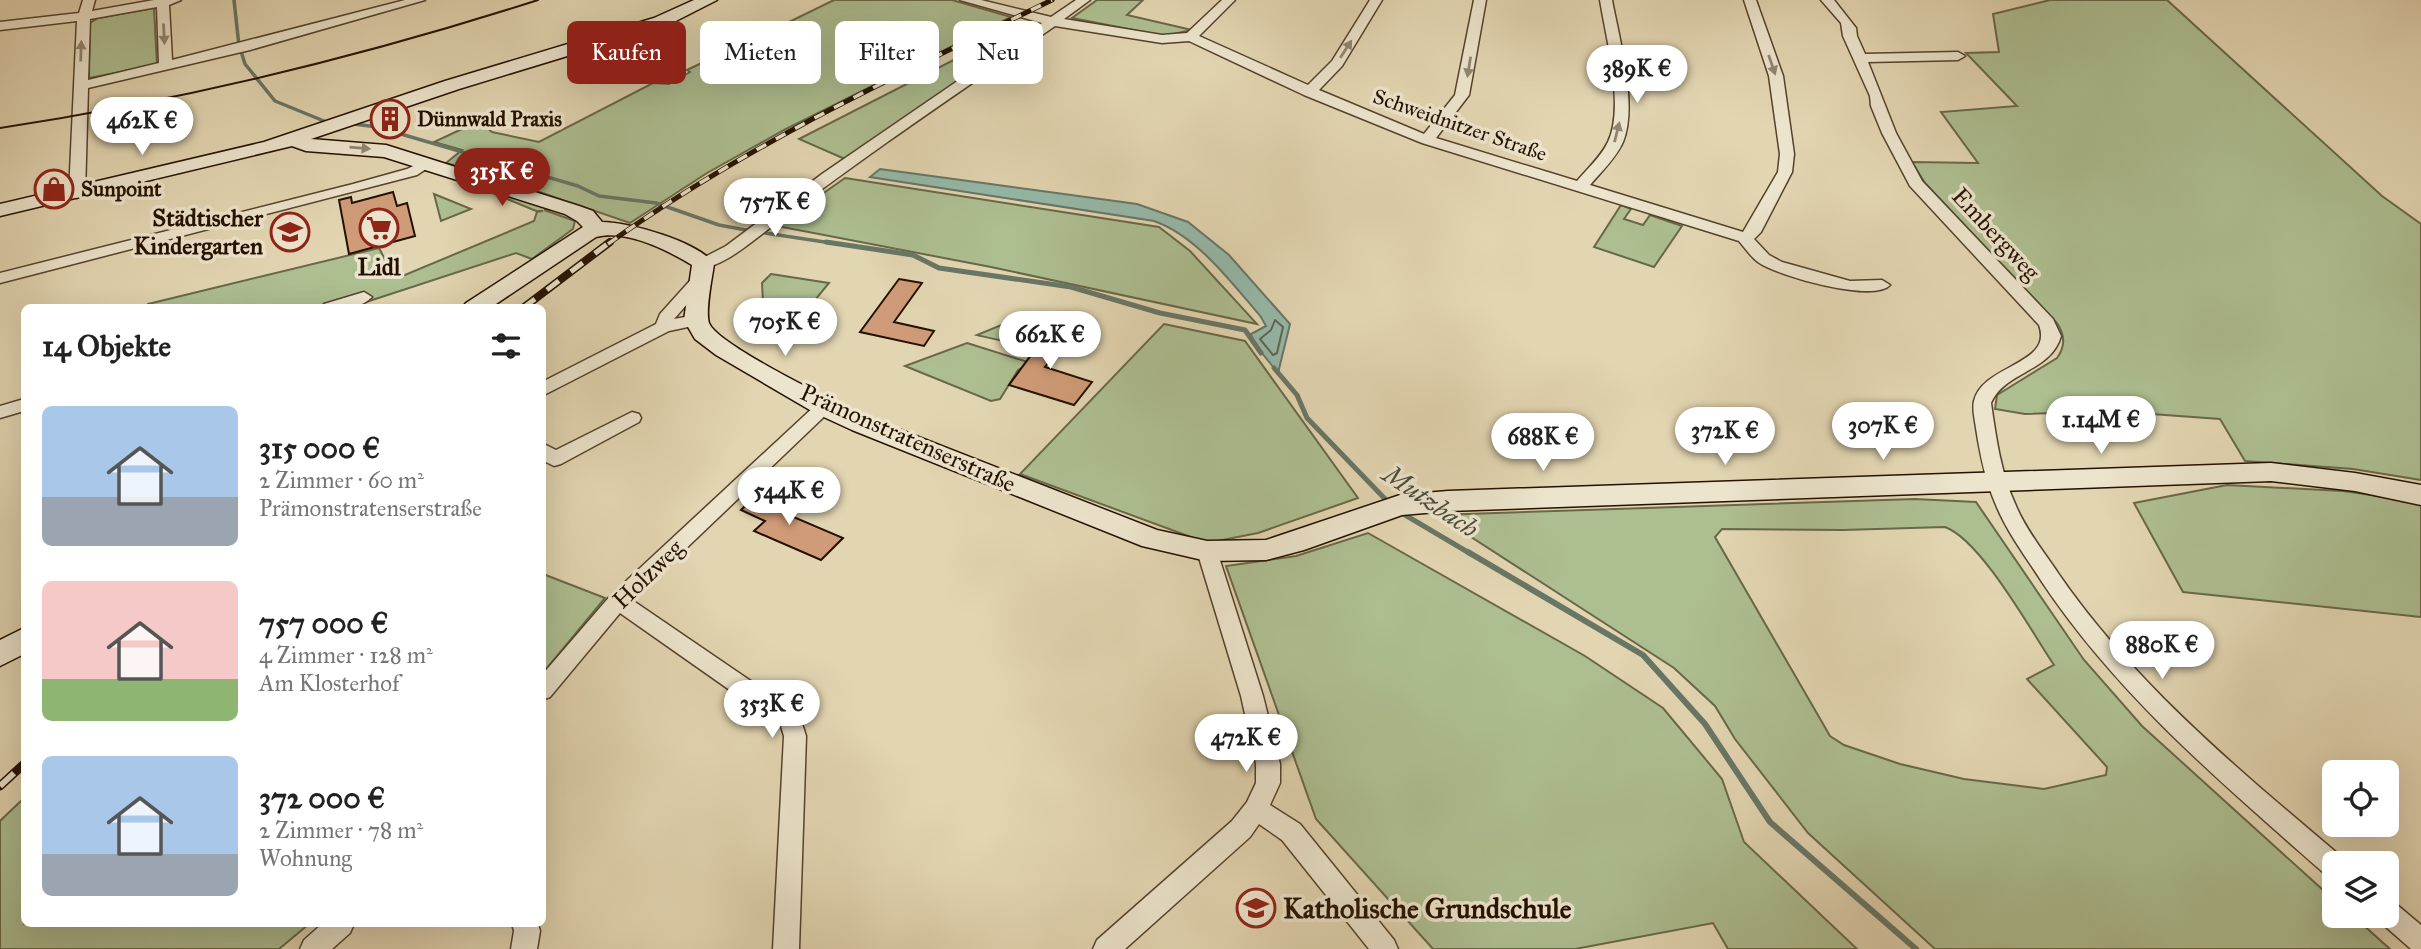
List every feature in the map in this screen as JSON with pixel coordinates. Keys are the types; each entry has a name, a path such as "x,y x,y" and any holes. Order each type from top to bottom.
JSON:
{"main road":[{"path":"0,210 225,159 293,139 452,85 660,22 708,0"},
{"path":"293,139 306,145 386,151 428,163 572,210 585,216 596,229"},
{"path":"480,304 571,242 596,229 608,227 626,230 698,259 703,271 696,320"},
{"name":"Prämonstratenserstraße","path":"696,320 703,334 713,343 824,407 1152,539 1207,551 1266,550 1294,543 1400,505 1602,494 2271,472 2344,481 2421,495"},
{"path":"0,654 21,642"}],"street":[{"path":"77,193 84,16 89,0"},
{"path":"80,86 240,49 419,0"},
{"name":"Schweidnitzer Straße","path":"966,0 1052,21 1162,39 1191,37 1254,68 1427,140 1745,239 1763,258 1776,265 1849,286 1882,285"},
{"path":"664,327 666,318 703,271 827,177 1084,0"},
{"path":"1191,37 1229,0"},
{"path":"1309,92 1337,63 1376,0"},
{"path":"1427,140 1462,95 1466,85 1480,0"},
{"path":"1579,188 1617,140 1617,68 1606,0"},
{"path":"1745,239 1753,232 1787,163 1776,76 1751,0"},
{"name":"Embergweg","path":"1827,0 1850,28 1850,36 1877,96 1889,134 1915,183 2040,315 2052,333 2053,342 2049,351 2000,379 1983,395 1990,459 1998,483"},
{"path":"0,26 84,16 169,1 166,66"},
{"path":"1861,58 1958,55"},
{"path":"0,278 412,172 428,163"},
{"path":"342,304 364,297"},
{"path":"546,388 664,327 696,320"},
{"path":"0,412 21,406"},
{"name":"Holzweg","path":"546,686 618,601 824,407"},
{"path":"546,458 632,418"},
{"path":"1998,483 2016,524 2056,588 2100,646 2173,723 2322,855"},
{"path":"1106,949 1241,829 1256,809 1268,783 1268,764 1254,705 1207,551"},
{"path":"618,601 791,721 795,736 786,949"},
{"path":"1256,809 1291,832 1385,949"},
{"path":"2399,922 2421,941"},
{"path":"313,949 338,927"},
{"path":"524,949 526,927"}],"shaded area":[{"path":"834,0 952,0 1011,17 1003,21 953,21 953,46 939,53 939,21 835,21 835,84 876,84 784,130 707,173 630,223 446,163 462,150 434,142 479,121 492,132 539,142 651,84 686,84 686,74 690,72 687,70 700,64 700,84 821,84 821,21 791,21"},
{"path":"1097,0 1143,0 1127,15 1192,30 1164,36 1072,18"},
{"path":"2050,0 2167,0 2382,196 2421,224 2421,480 2353,469 2245,461 2220,419 2110,411 2025,414 1995,409 1997,395 2057,358 2063,345 2062,332 2057,323 1925,183 1912,162 1978,163 1941,112 2017,106 1966,53 1999,52 1993,14"},
{"path":"154,8 157,65 89,78 90,23 98,18"},
{"path":"953,60 954,84 845,159 799,139 907,84 939,84 939,67"},
{"path":"444,173 562,210 544,210 575,221 573,229 532,259 516,253 360,304 148,304 379,248 392,273 405,275 534,221 537,212 543,211 536,211"},
{"path":"845,178 1159,227 1190,251 1257,324 991,267 777,226"},
{"path":"434,194 471,209 441,221"},
{"path":"1621,205 1631,209 1624,219 1643,225 1650,215 1682,226 1654,267 1594,247"},
{"path":"771,274 829,283 807,310 763,302 762,283"},
{"path":"758,313 782,320 763,333 762,337 741,322"},
{"path":"1021,317 1037,321 1036,331 1031,338 1024,341 1004,341 977,335"},
{"path":"1164,324 1245,341 1358,498 1258,533 1207,543 1020,474"},
{"path":"967,343 1031,363 1018,370 1000,399 991,401 905,366"},
{"path":"2227,485 2343,491 2421,502 2421,617 2183,592 2134,503"},
{"path":"1915,499 1976,502 2084,660 2142,726 2322,889 2322,928 2367,928 2390,949 1935,949 1808,833 1735,739 1715,706 1674,668 1437,515","holes":["1945,527 1974,549 2004,588 2054,665 2027,679 2107,767 2106,775 2044,789 1964,779 1900,764 1844,745 1830,736 1715,537 1722,529"]},
{"path":"1368,533 1585,656 1663,708 1722,779 1744,842 1857,949 1728,949 1713,923 1575,949 1433,949 1316,819 1226,566 1296,556"},
{"path":"546,575 605,598 546,669"},
{"path":"21,801 21,927 305,927 279,949 0,949 0,821"}],"water":[{"path":"880,169 1137,204 1188,222 1229,255 1290,324 1278,373 1254,343 1251,334 1266,326 1261,317 1213,262 1170,228 1154,221 870,177"}],"building":[{"name":"Lidl","path":"393,192 397,206 407,203 415,236 349,254 339,200 351,197 352,203"},
{"path":"899,279 922,283 894,322 934,331 924,346 860,332"},
{"path":"1056,321 1073,328 1045,367 1092,382 1074,405 1009,385"},
{"path":"762,489 787,500 777,510 843,538 821,560 754,531 765,521 741,510"}],"waterway":[{"name":"Mutzbach","path":"234,0 239,46"},
{"name":"Mutzbach","path":"241,51 245,64 275,101 324,121"},
{"name":"Mutzbach","path":"354,124 377,127 578,186 599,196 656,203 719,225 746,230"},
{"name":"Mutzbach","path":"765,233 838,244"},
{"name":"Mutzbach","path":"826,242 913,255 939,268 1071,287 1160,313 1245,330 1261,353"},
{"name":"Mutzbach","path":"1274,368 1297,395 1307,418 1389,503"},
{"name":"Mutzbach","path":"1400,512 1471,554"},
{"name":"Mutzbach","path":"1468,552 1643,655 1705,724 1770,822 1916,949"}],"tram line":[{"path":"0,128 137,104 272,75 405,40 538,0"}],"railway":[{"path":"608,244 660,208 769,143 881,84 1052,0"},
{"path":"528,304 610,242"},
{"path":"0,786 21,767"}],"place":[{"name":"Dünnwald Praxis","path":"390,119"},
{"name":"Sunpoint","path":"54,189"},
{"name":"Lidl","path":"379,228"},
{"name":"Städtischer Kindergarten","path":"290,232"},
{"name":"Katholische Grundschule","path":"1256,908"}]}
